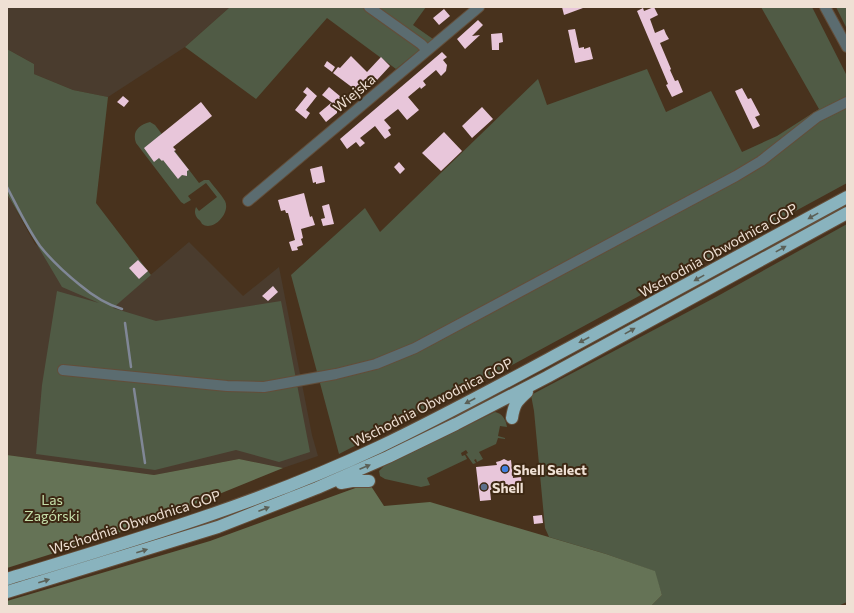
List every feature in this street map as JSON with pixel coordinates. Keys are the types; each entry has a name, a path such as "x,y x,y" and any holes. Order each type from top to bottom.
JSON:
{"highway":[{"name":"Wschodnia Obwodnica GOP","path":"7,579 210,515 310,477 378,447 523,373 847,197"},
{"name":"Wschodnia Obwodnica GOP","path":"7,592 218,527 317,488 388,457 547,377 847,213"},
{"path":"512,418 517,401 547,377"},
{"path":"317,488 352,481 368,481"}],"street":[{"path":"369,7 421,44 427,50"},
{"name":"Wiejska","path":"248,201 479,7"},
{"path":"825,7 847,48"},
{"path":"63,370 227,386 264,387 322,377 376,364 415,348 736,176 761,160 817,117 847,102"}],"shaded area":[{"path":"7,7 230,7 185,47 108,97 73,90 34,74 34,64 7,49"},
{"path":"7,194 35,244 112,308 189,242 243,296 279,267 312,435 318,456 283,468 239,459 154,475 7,455"}],"green space":[{"path":"230,7 426,7 413,25 433,39 396,69 327,18 256,99 185,47"},
{"path":"761,7 812,7 847,76 847,183 514,364 339,454 291,275 365,208 380,232 538,79 547,105 647,69 666,112 711,91 742,152 777,136 819,109"},
{"path":"836,7 847,7 847,29"},
{"path":"7,49 34,64 34,74 73,90 108,97 96,203 151,275 113,308 156,321 281,301 310,452 279,462 236,450 155,470 36,454 42,385 57,291 99,303 62,287 7,194"},
{"path":"150,122 155,125 199,183 204,180 209,180 225,201 226,206 223,216 216,223 206,226 202,224 195,213 196,207 199,211 217,197 206,183 188,196 191,200 184,204 136,143 135,136 139,127"},
{"path":"847,224 847,602 838,606 651,606 662,595 654,571 606,554 549,537 545,528 534,411 531,395 716,297"},
{"path":"495,412 502,415 506,422 507,427 500,426 498,436 505,439 498,438 496,444 479,452 483,459 477,462 476,459 474,460 476,463 473,464 466,454 468,453 466,450 461,453 462,456 465,455 467,459 427,478 430,485 421,487 385,479 380,476 379,471 384,466"},
{"name":"Las Zagórski","path":"7,455 154,475 239,459 283,468 143,525 7,568"},
{"path":"369,483 384,506 430,502 606,554 655,571 662,595 651,606 7,606 7,601 210,541"}],"building":[{"path":"562,7 583,7 583,8 564,15"},
{"path":"654,7 658,15 650,19 655,33 664,29 669,39 660,43 675,81 678,80 683,92 672,97 637,11 643,8 644,11"},
{"path":"444,9 450,16 439,25 433,18"},
{"path":"478,20 483,25 472,36 480,35 465,49 457,39"},
{"path":"575,29 579,48 584,47 584,49 590,47 593,59 575,63 568,30"},
{"path":"502,33 503,42 499,43 499,50 492,50 491,34"},
{"path":"442,52 447,57 443,60 447,65 446,71 441,76 436,70 423,81 426,85 421,89 420,87 408,97 419,110 407,120 398,109 384,120 391,128 388,130 391,135 385,139 375,126 360,138 365,143 360,147 356,142 347,149 340,139"},
{"path":"351,56 367,72 381,57 390,66 377,80 375,78 361,94 333,73"},
{"path":"327,61 335,67 332,72 324,66"},
{"path":"307,87 317,96 306,110 310,113 306,119 295,110 307,95 303,92"},
{"path":"329,87 341,97 335,105 322,95"},
{"path":"742,88 748,99 751,98 760,115 755,117 760,126 753,129 735,91"},
{"path":"123,96 129,101 124,107 117,102"},
{"path":"201,102 212,116 173,147 176,150 174,151 189,170 187,171 187,176 182,175 178,179 163,160 162,161 159,158 154,162 144,148"},
{"path":"331,103 337,113 326,122 319,113"},
{"path":"482,107 493,119 472,138 462,126"},
{"path":"444,132 462,151 441,171 422,153"},
{"path":"399,162 405,169 400,174 394,167"},
{"path":"322,166 325,182 316,184 316,182 313,183 310,169"},
{"path":"304,193 310,217 312,216 315,225 301,229 303,238 301,239 303,245 297,247 298,250 292,251 289,242 295,240 288,213 286,213 285,210 281,211 278,200"},
{"path":"329,204 334,224 323,226 321,219 325,218 322,206"},
{"path":"138,260 148,271 139,279 129,268"},
{"path":"273,286 278,292 268,301 262,296"},
{"path":"504,459 508,461 511,460 513,478 521,477 522,487 490,490 491,500 480,501 476,467 497,465 496,462"},
{"path":"542,515 543,523 534,524 533,516"}],"waterway":[{"path":"7,187 22,217 40,246 49,257 90,293 105,302 122,309"},
{"path":"125,323 131,367"},
{"path":"134,389 145,463"}],"place":[{"name":"Shell Select","path":"505,469"},
{"name":"Shell","path":"484,487"}]}
